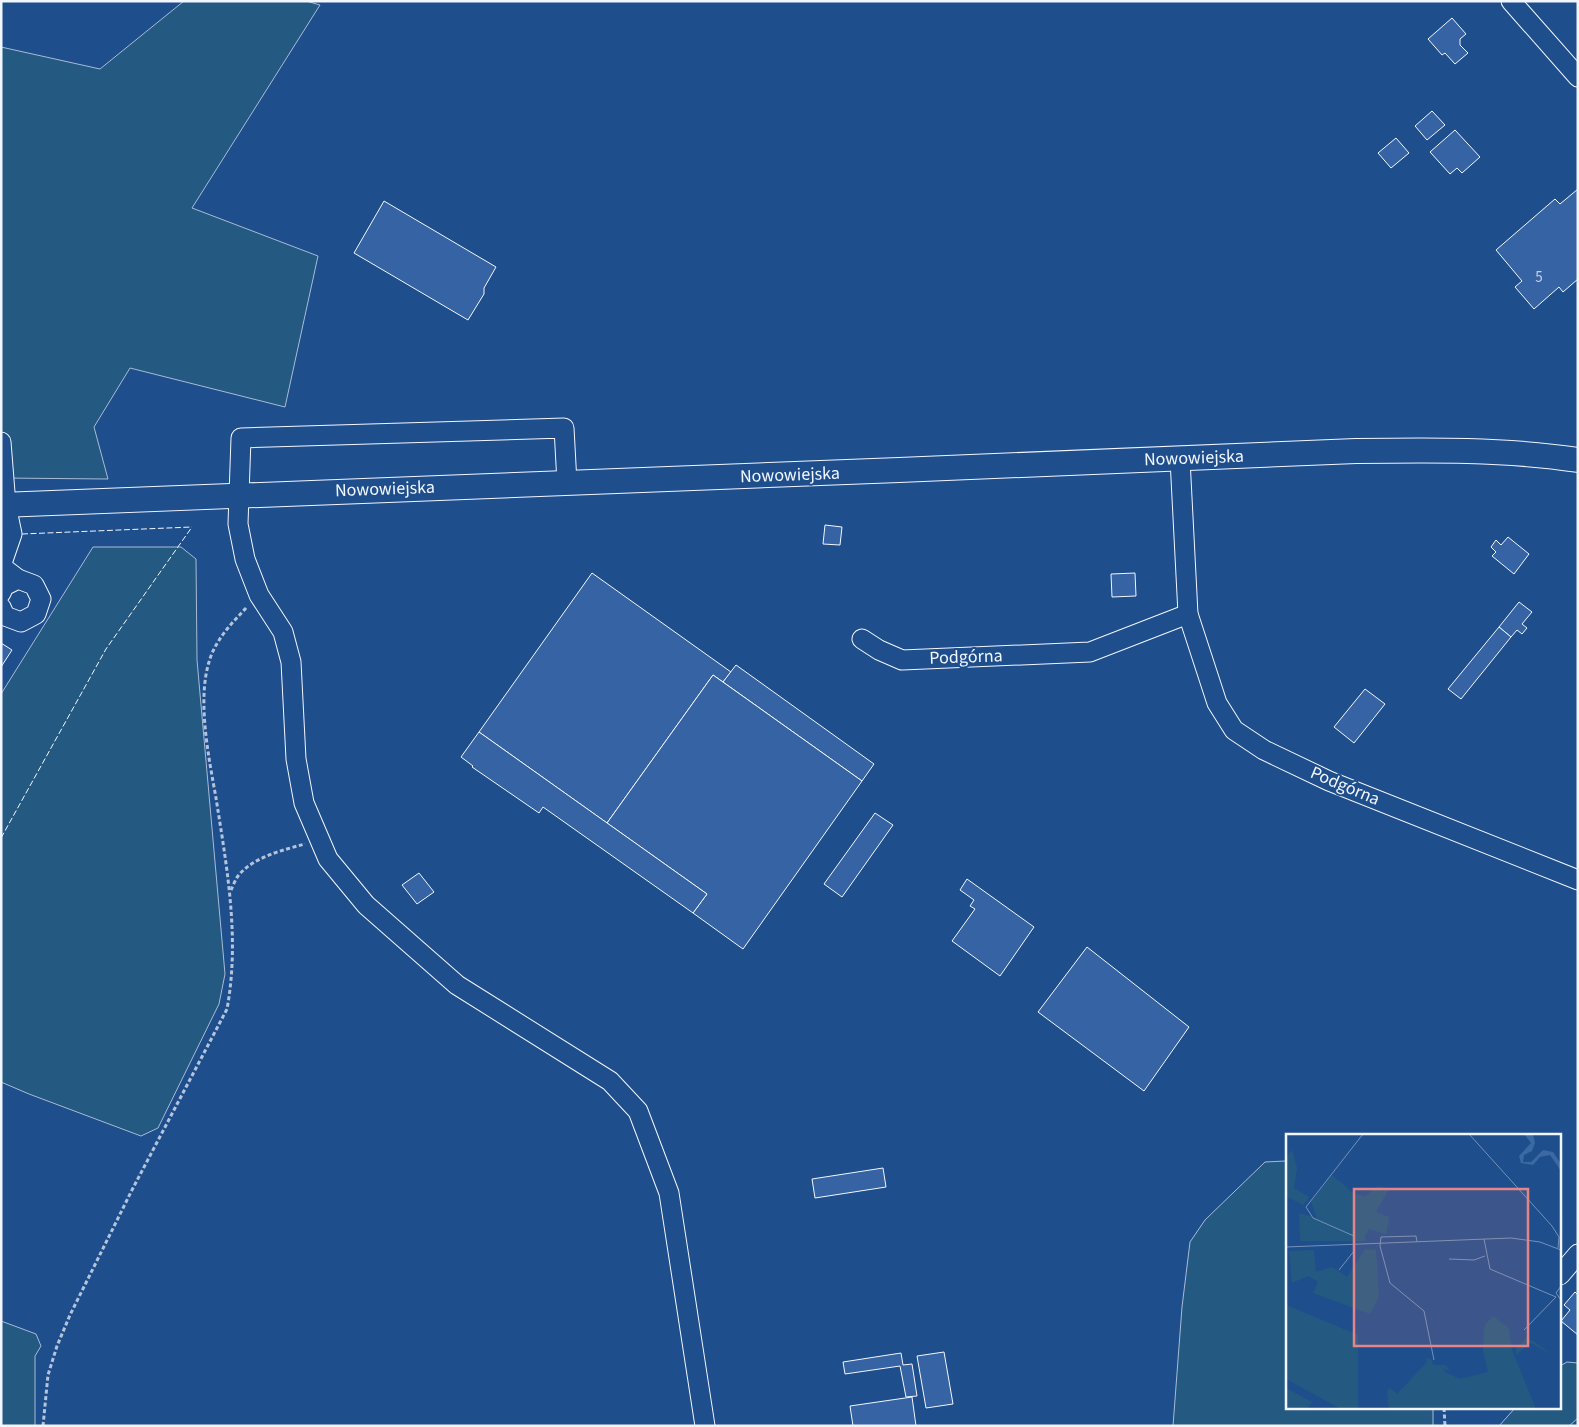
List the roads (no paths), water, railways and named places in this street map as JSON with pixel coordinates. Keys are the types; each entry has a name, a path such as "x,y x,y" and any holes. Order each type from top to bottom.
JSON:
{"main road":[{"name":"Nowowiejska","path":"4,505 1356,451 1424,450 1517,453 1578,460"}],"street":[{"path":"1511,1 1578,77"},
{"path":"567,483 564,428 241,438 238,524 245,559 259,595 283,632 291,662 296,758 304,803 328,859 366,905 456,985 610,1081 638,1111 669,1193 704,1426"},
{"path":"1,442 4,505 12,534 1,566 18,579 34,584 41,599 36,614 21,622 6,616 1,608"},
{"name":"Podgórna","path":"1180,459 1188,614 1217,703 1234,730 1264,750 1329,781 1578,880"},
{"path":"1,593 4,586 18,579"},
{"name":"Podgórna","path":"862,640 902,660 1090,652 1188,614"},
{"path":"1562,1273 1578,1254"}]}
